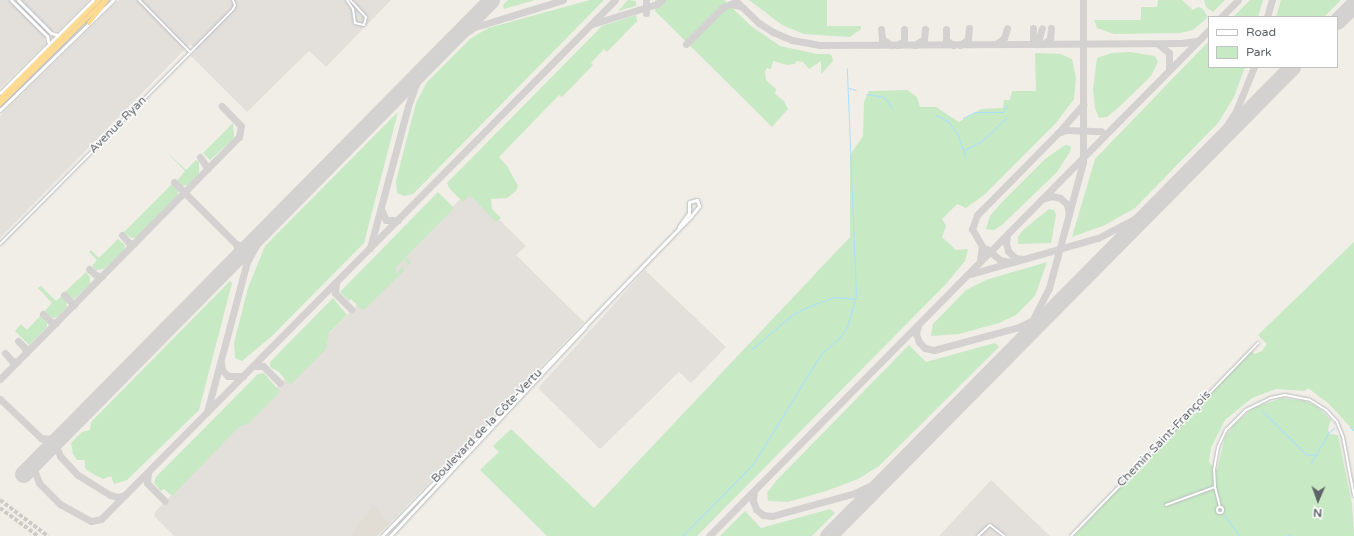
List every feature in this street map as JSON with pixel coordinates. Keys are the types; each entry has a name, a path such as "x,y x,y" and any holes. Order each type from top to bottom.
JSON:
{"highway":[{"path":"0,99 99,0"},
{"path":"89,23 106,0"},
{"path":"0,104 106,0"}],"street":[{"path":"11,0 47,36 49,44"},
{"path":"18,0 51,33 58,35"},
{"path":"0,93 93,0"},
{"path":"0,110 113,0"},
{"path":"139,0 190,52"},
{"name":"Avenue Ryan","path":"0,244 235,5 233,0"},
{"path":"347,0 353,9 355,23 364,25 366,17 350,0"},
{"name":"Boulevard de la Côte-Vertu","path":"382,536 592,318 679,227 698,207 697,200 689,202 689,213 679,227"},
{"name":"Boulevard de la Côte-Vertu","path":"390,536 550,367 592,318"},
{"name":"Chemin Saint-François","path":"1071,536 1258,343"},
{"path":"1220,507 1215,487 1216,453 1221,439 1234,420 1260,402 1278,396 1292,395 1319,405 1337,422 1343,437 1354,496"},
{"path":"1166,504 1215,487"},
{"path":"978,536 990,525 1004,536"}],"shaded area":[{"path":"0,0 89,0 58,31 54,30 44,39 45,44 0,88"},
{"path":"119,0 391,0 326,67 309,51 247,112 191,56 197,50 190,44 0,238 0,116"},
{"path":"469,190 526,246 516,255 584,322 390,523 380,512 365,517 349,536 174,536 154,516 155,512"},
{"path":"645,270 726,347 691,383 679,372 600,449 538,388"},
{"path":"991,480 1050,536 939,536"},
{"path":"374,505 390,523 377,536 349,536"}],"green space":[{"path":"508,0 535,0 504,9 503,5"},
{"path":"590,0 604,0 413,194 404,196 397,193 396,181 416,103 427,82 470,39 488,28"},
{"path":"628,0 636,1 636,6 618,11"},
{"path":"655,0 724,0 751,26 780,46 817,54 829,54 832,56 833,61 821,74 821,61 809,69 803,62 796,61 795,64 787,65 773,61 771,69 767,68 765,71 766,80 776,89 775,94 784,101 788,109 772,127 655,11"},
{"path":"749,0 827,0 827,26 861,26 861,29 850,37 804,34 782,25"},
{"path":"1158,0 1182,0 1193,10 1198,7 1202,8 1208,17 1193,30 1180,33 1114,34 1097,28 1094,20 1141,20 1141,7 1157,7"},
{"path":"1204,0 1225,0 1213,12 1206,7"},
{"path":"1250,0 1263,0 1258,16 1234,16"},
{"path":"1281,0 1341,0 1325,16 1276,16"},
{"path":"636,15 637,21 607,52 604,49 591,63 593,65 562,97 559,95 499,157 507,166 518,186 516,191 507,198 491,199 492,209 501,218 496,222 470,195 463,202 449,188 447,183 602,26"},
{"path":"1208,42 1208,68 1245,68 1234,97 1218,123 1135,208 1105,225 1072,237 1095,159"},
{"path":"1130,52 1155,56 1158,62 1151,76 1118,108 1107,117 1099,118 1095,108 1093,90 1097,58 1112,53"},
{"path":"1035,53 1061,54 1072,59 1076,78 1074,99 1056,123 984,195 966,208 957,204 942,219 946,226 942,237 956,250 968,249 965,261 946,284 697,536 547,536 480,470 499,452 493,446 511,429 594,508 850,237 850,155 863,136 864,102 869,91 907,90 917,97 920,107 936,107 959,122 981,109 1003,108 1004,100 1010,100 1012,91 1036,91"},
{"path":"398,112 364,243 272,336 242,361 235,358 234,343 248,288 265,246"},
{"path":"233,123 234,138 210,160 203,153"},
{"path":"1065,145 1071,146 1070,152 1057,172 1002,225 994,230 986,229 990,216 1003,201 1045,159"},
{"path":"164,149 186,170 196,160 199,162 199,174 188,185 182,186 177,181 185,171"},
{"path":"172,184 178,190 178,196 136,238 131,238 124,232"},
{"path":"438,192 454,208 406,257 411,262 406,268 408,263 404,259 395,268 397,274 402,267 405,270 365,309 361,309 351,299 349,301 340,292"},
{"path":"1049,209 1054,210 1056,215 1051,243 1018,244 1018,237 1023,230"},
{"path":"118,239 125,245 124,250 104,269 96,270 92,266 97,260 89,252 91,250 99,258"},
{"path":"1354,242 1354,431 1329,404 1308,388 1305,391 1276,389 1252,398 1225,420 1211,448 1209,460 1210,464 1217,470 1225,437 1234,425 1253,408 1282,398 1305,401 1316,406 1331,420 1328,429 1329,434 1338,435 1352,504 1354,536 1074,536 1250,349 1254,354 1262,351 1267,344 1258,335"},
{"path":"1047,262 1035,296 1016,315 999,323 959,334 931,336 933,324 966,290 986,280"},
{"path":"86,272 90,277 90,284 74,299 67,296 64,293"},
{"path":"230,281 232,283 199,410 127,480 114,484 111,476 103,479 88,471 85,468 85,460 77,460 73,454 71,443 82,432 90,430 91,422"},
{"path":"41,286 56,301 62,296 66,300 67,307 57,317 52,318 45,311 52,303 38,288"},
{"path":"333,298 347,315 329,333 326,349 291,384 288,383 279,372 270,367 270,362"},
{"path":"40,316 47,323 47,327 29,345 15,331 21,324 27,330"},
{"path":"995,343 999,347 879,466 858,479 826,491 788,502 768,501 767,493 776,481 909,345 926,362"},
{"path":"264,373 280,392 249,423 239,427 172,496 164,489 161,491 154,483 156,477 258,374"},
{"path":"830,509 835,513 812,536 720,536 745,511 761,528"}],"waterway":[{"path":"682,536 753,464 821,354 840,337 847,327 856,296 847,68"},
{"path":"849,88 856,90"},
{"path":"866,94 884,97 892,108"},
{"path":"963,118 975,112 1003,112 1007,105"},
{"path":"936,115 949,122 958,135 965,157"},
{"path":"963,151 983,140 1006,118"},
{"path":"752,349 792,315 805,308 834,297 855,299"},
{"path":"1261,410 1306,454 1315,455"},
{"path":"1350,427 1354,431"},
{"path":"1311,463 1328,433 1334,428"},
{"path":"1224,515 1239,536"},
{"path":"1286,536 1291,534"}],"taxiway":[{"path":"370,248 408,106 416,84 429,65 450,43 475,27 563,0"},
{"path":"47,449 33,467 39,483 60,504 91,521 101,519 615,0"},
{"path":"646,0 646,13"},
{"path":"592,24 657,4 662,0"},
{"path":"735,0 759,23 773,32 792,40 819,45 1182,43 1196,41"},
{"path":"1006,356 1029,327 1049,288 1083,162 1083,0"},
{"path":"1222,16 1238,0"},
{"path":"1267,16 1272,0"},
{"path":"686,44 723,7 731,4 740,6"},
{"path":"960,45 968,39 969,28"},
{"path":"996,44 1004,38 1007,28"},
{"path":"1033,28 1033,39 1038,44"},
{"path":"1031,44 1039,38 1042,28"},
{"path":"1043,44 1050,39 1051,28"},
{"path":"881,29 882,39 891,45"},
{"path":"897,45 904,41 904,29"},
{"path":"915,45 924,39 925,29"},
{"path":"946,29 946,40 953,45"},
{"path":"709,536 1208,31"},
{"path":"1158,44 1169,53 1169,69"},
{"path":"1213,147 1236,111 1254,68"},
{"path":"1059,132 1083,104"},
{"path":"0,379 239,137 241,126 222,106"},
{"path":"980,260 982,246 972,229 977,215 1058,133 1066,130 1101,131"},
{"path":"200,157 208,169"},
{"path":"174,182 236,244 243,246 251,243"},
{"path":"967,275 1098,238 1140,216 1166,194"},
{"path":"1042,199 1052,196 1060,198 1067,204 1069,214"},
{"path":"207,412 247,262 264,231 294,199"},
{"path":"381,209 386,220 398,220"},
{"path":"122,235 129,243 134,243"},
{"path":"1007,235 1006,243 1008,251 1015,258 1024,259"},
{"path":"235,259 238,251 236,244"},
{"path":"987,249 1000,260 1010,262"},
{"path":"89,269 97,276 102,276"},
{"path":"336,283 335,293 351,309"},
{"path":"64,295 74,305"},
{"path":"918,325 916,334 919,342 925,348 934,350 1019,327 1042,316 1060,302"},
{"path":"43,314 51,322 56,323"},
{"path":"18,341 25,348 26,353"},
{"path":"5,353 12,361 17,362"},
{"path":"221,363 222,370 228,376 243,376"},
{"path":"254,366 263,366 280,383"},
{"path":"0,399 41,438 52,439 62,433"},
{"path":"80,415 59,440 57,448 60,456 78,475 110,495 118,497 125,495"},
{"path":"754,491 753,501 756,509 763,515 772,516 855,493 878,482 895,469"},
{"path":"148,473 147,483 165,501"}],"runway":[{"path":"23,474 491,0"},
{"path":"1338,20 1354,4"},
{"path":"828,536 1291,68"}],"tunnel":[{"path":"0,500 48,536"},
{"path":"0,508 38,536"}]}
